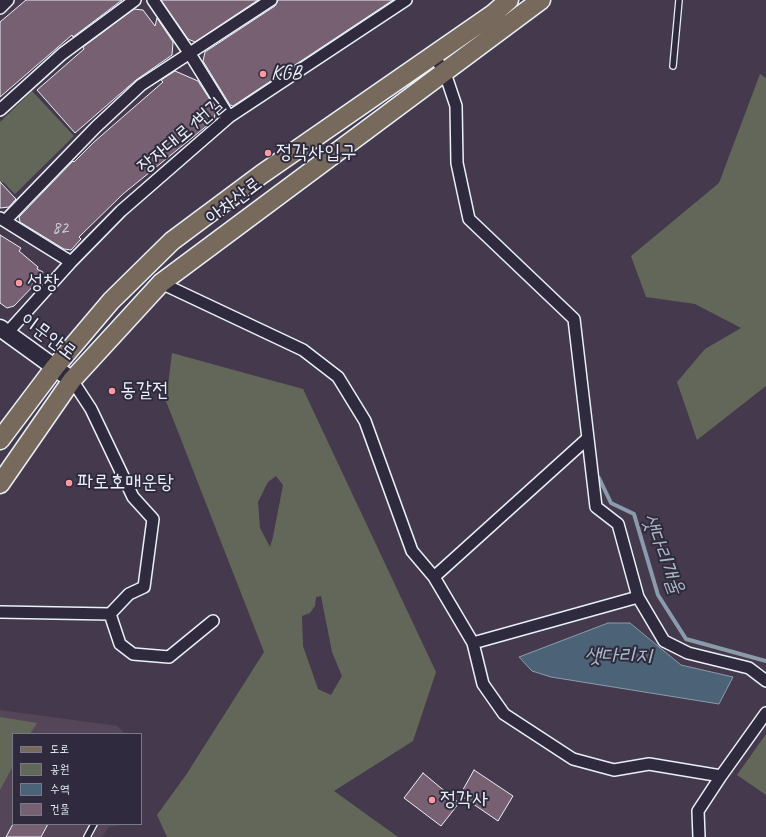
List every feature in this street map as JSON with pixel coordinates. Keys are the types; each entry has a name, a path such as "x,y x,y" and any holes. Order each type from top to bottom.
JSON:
{"main road":[{"name":"아차산로","path":"0,440 54,367 111,301 172,240 262,174 493,14 509,0"},
{"name":"아차산로","path":"0,484 72,380 160,283 541,0"}],"street":[{"path":"0,8 8,0"},
{"path":"0,110 62,54 135,0"},
{"path":"153,0 190,54 229,117"},
{"path":"71,262 2,220 96,127 141,85 271,0"},
{"name":"장자대로1번길","path":"4,330 121,211 229,117 406,0"},
{"path":"433,56 444,72 456,106 457,162 469,219 574,319 596,507 618,524 638,597 664,641 688,653 749,668 766,681"},
{"path":"160,283 303,350 338,377 365,421 412,551 434,577 473,643 483,684 504,714 573,759 614,770 649,764 721,776"},
{"name":"이문안로","path":"4,330 72,380"},
{"path":"0,612 110,614 129,594 144,587 153,519 133,497 91,409 72,380"},
{"path":"434,577 588,438"},
{"path":"473,643 638,597"},
{"path":"110,614 120,644 133,654 169,657 213,621"},
{"path":"698,837 698,811 766,713"}],"lane":[{"path":"673,66 679,0"},
{"path":"87,837 93,825"}],"shaded area":[{"path":"0,710 118,726 124,733 12,733 12,825 120,825 109,827 102,837 0,837"}],"green space":[{"path":"760,74 766,78 766,386 697,440 677,382 705,349 741,328 695,304 646,297 631,256 719,183"},
{"path":"32,91 74,136 15,194 3,182 0,185 0,122"},
{"path":"172,353 303,389 436,672 413,741 334,791 398,837 167,837 157,815 186,775 264,652 166,401","holes":["276,476 283,485 270,547 260,528 258,502 268,482","321,596 332,652 342,676 331,695 318,689 303,646 302,616 310,613 315,606 316,597"]},
{"path":"0,717 37,723 31,733 12,733 12,768 0,790"},
{"path":"766,734 766,795 737,775"}],"water":[{"name":"샛다리지","path":"608,623 630,623 681,665 733,677 719,704 551,677 532,671 519,657"}],"building":[{"path":"26,0 122,0 73,37 72,35 0,97 0,22"},
{"path":"161,0 258,0 195,42 188,39"},
{"path":"278,0 393,0 233,106 230,105 203,61 205,52 275,6"},
{"path":"134,9 143,10 155,26 157,18 173,42 172,55 136,80 75,133 37,90 84,49 83,47"},
{"path":"175,71 198,81 216,109 214,120 123,194 79,237 81,239 71,250 64,249 20,222 19,217 73,161 74,162 94,142 163,82 161,80"},
{"path":"0,182 16,199 9,207 0,208"},
{"name":"성창","path":"0,235 21,248 19,251 38,267 37,269 43,272 40,279 14,306 7,308 0,303"},
{"name":"정각사","path":"474,770 513,796 498,821 460,795"},
{"name":"정각사","path":"423,773 459,803 441,826 404,798"},
{"path":"12,825 47,825 41,837 6,837"}],"waterway":[{"name":"샛다리개울","path":"599,478 611,503 634,514 658,595 686,639 766,661"}],"place":[{"name":"KGB","path":"263,74"},
{"name":"정각사입구","path":"268,153"},
{"name":"성창","path":"19,283"},
{"name":"동갈전","path":"112,391"},
{"name":"파로호매운탕","path":"69,483"},
{"name":"정각사","path":"432,800"}]}
